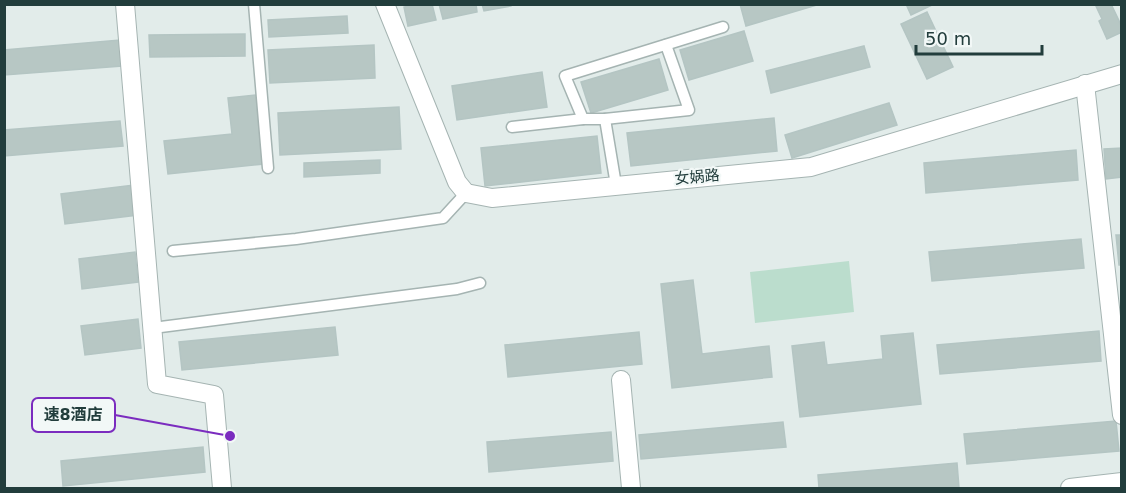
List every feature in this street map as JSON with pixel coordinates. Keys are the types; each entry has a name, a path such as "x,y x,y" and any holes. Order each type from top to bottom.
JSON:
{"street":[{"path":"125,4 158,384 214,395 222,489"},
{"path":"386,5 457,182 466,193"},
{"name":"女娲路","path":"466,193 492,198 812,167 1122,74"},
{"path":"1085,84 1122,415"},
{"path":"621,380 631,489"},
{"path":"1070,489 1122,482"}],"lane":[{"path":"254,4 268,168"},
{"path":"584,119 565,76 723,27"},
{"path":"512,127 689,110 666,45"},
{"path":"605,119 616,185"},
{"path":"173,251 297,239 442,218 466,193"},
{"path":"153,328 457,289 480,283"}],"green space":[{"path":"849,261 854,312 755,323 750,272"}],"building":[{"path":"432,4 436,20 408,26 404,7"},
{"path":"439,4 476,4 477,12 443,19"},
{"path":"482,4 511,4 511,6 484,11"},
{"path":"740,4 820,4 746,26"},
{"path":"906,4 931,4 932,5 911,15"},
{"path":"1095,4 1111,4 1122,27 1122,32 1107,39"},
{"path":"927,12 953,67 927,79 901,24"},
{"path":"347,16 348,33 269,37 268,20"},
{"path":"744,31 753,61 689,80 680,50"},
{"path":"245,34 245,56 150,57 149,35"},
{"path":"120,40 122,66 4,75 4,50"},
{"path":"374,45 375,78 270,83 268,50"},
{"path":"864,46 870,67 771,93 766,71"},
{"path":"659,59 668,90 591,113 581,82"},
{"path":"542,72 547,107 457,120 452,86"},
{"path":"257,95 264,164 168,174 164,141 232,134 228,98"},
{"path":"889,103 897,125 792,158 785,135"},
{"path":"399,107 401,149 280,155 278,113"},
{"path":"774,118 777,151 631,166 627,133"},
{"path":"120,121 123,146 4,156 4,130"},
{"path":"597,136 601,173 485,186 481,148"},
{"path":"1122,148 1122,177 1106,179 1104,149"},
{"path":"1076,150 1078,180 926,193 924,163"},
{"path":"380,160 380,173 304,177 304,163"},
{"path":"134,185 138,215 65,224 61,194"},
{"path":"1116,235 1122,235 1122,265 1119,265"},
{"path":"1081,239 1084,268 932,281 929,252"},
{"path":"135,252 138,282 82,289 79,259"},
{"path":"693,280 702,354 769,346 772,377 672,388 661,284"},
{"path":"138,319 141,348 85,355 81,326"},
{"path":"335,327 338,355 182,370 179,342"},
{"path":"1099,331 1101,361 940,374 937,345"},
{"path":"639,332 642,364 508,377 505,345"},
{"path":"913,333 921,404 800,417 792,346 824,342 827,365 883,359 881,336"},
{"path":"1116,421 1119,451 967,464 964,434"},
{"path":"783,422 786,447 641,459 639,435"},
{"path":"611,432 613,461 489,472 487,442"},
{"path":"203,447 205,472 63,486 61,461"},
{"path":"957,463 959,488 819,488 818,475"}],"place":[{"name":"速8酒店","path":"230,436"}]}
